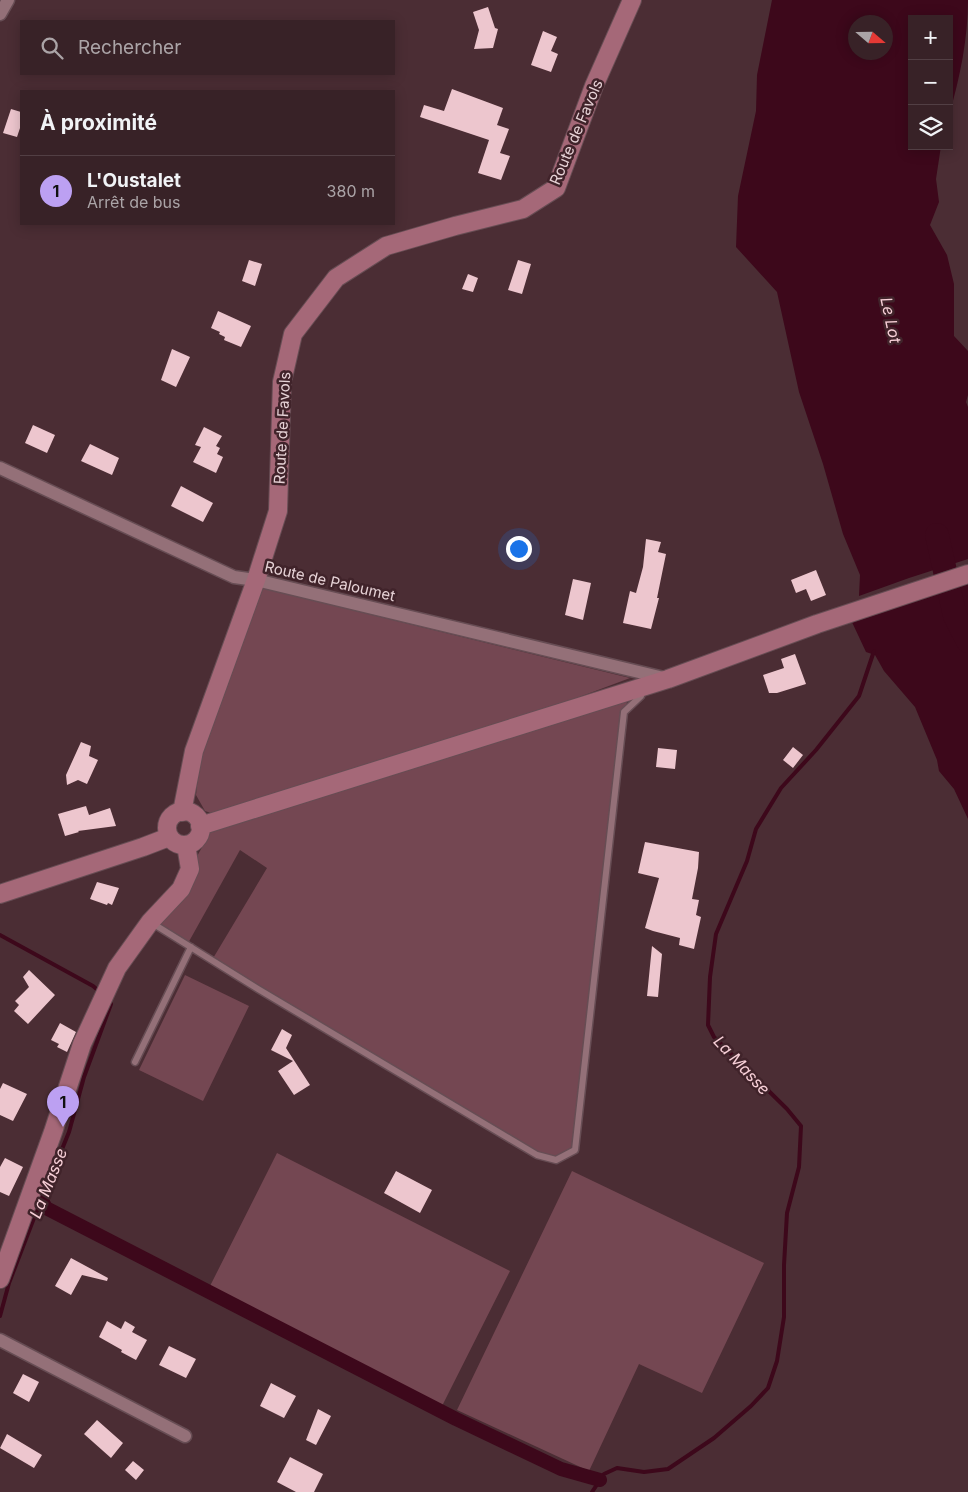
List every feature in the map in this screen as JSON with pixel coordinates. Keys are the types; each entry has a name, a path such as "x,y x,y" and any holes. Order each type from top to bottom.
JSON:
{"street":[{"path":"0,14 8,0"},
{"name":"Route de Favols","path":"182,812 194,751 256,580 278,511 282,382 293,334 336,278 386,246 523,209 556,188 594,86 632,0"},
{"name":"Route de Paloumet","path":"0,468 234,577 256,580 668,679"},
{"path":"200,826 668,679 817,624 968,574"},
{"path":"187,812 196,817 200,826 200,831 195,841 186,845 176,844 169,837 167,826 176,813 187,812"},
{"path":"0,894 169,837"},
{"path":"0,1280 82,1044 117,968 150,922 181,889 190,869 186,845"},
{"path":"0,1340 185,1436"}],"lane":[{"path":"150,922 538,1155 556,1160 574,1150 624,712 641,696 642,686"},
{"path":"134,1062 191,947"}],"shaded area":[{"path":"262,588 630,678 526,717 217,815 205,811 196,795 201,748"},
{"path":"628,692 575,1150 556,1160 537,1155 212,960 267,868 240,850 187,945 150,922 190,869 216,822"},
{"path":"185,975 249,1006 203,1101 139,1070"},
{"path":"277,1153 510,1271 441,1408 208,1290"},
{"path":"572,1171 764,1263 702,1393 639,1364 589,1471 457,1410"}],"water":[{"path":"772,0 968,0 963,58 953,101 953,15 908,15 908,150 940,150 936,179 939,202 930,225 947,255 954,284 954,336 968,351 968,395 966,402 968,407 968,559 859,596 860,575 843,534 823,464 799,392 777,292 736,247 738,196 756,111 757,75"},
{"path":"968,583 968,819 954,789 939,771 937,760 915,707 884,671 875,655 866,652 851,620"}],"building":[{"path":"488,7 495,28 498,29 493,48 474,49 479,30 473,12"},
{"path":"543,31 557,37 551,51 558,54 551,72 531,65"},
{"path":"452,89 503,108 497,125 509,129 500,153 510,156 501,180 478,173 489,140 420,117 424,105 444,111"},
{"path":"11,109 20,112 20,128 17,137 3,133"},
{"path":"249,260 262,264 255,286 242,281"},
{"path":"518,260 531,264 522,294 508,290"},
{"path":"468,274 478,278 473,292 462,289"},
{"path":"218,311 251,326 241,347 224,340 225,337 219,334 220,332 211,328"},
{"path":"172,349 190,357 176,387 161,380"},
{"path":"33,425 55,435 47,453 25,443"},
{"path":"204,427 222,436 216,446 220,448 217,454 223,457 216,473 193,462 201,447 195,445"},
{"path":"90,444 119,458 112,475 81,461"},
{"path":"181,486 213,503 203,522 171,506"},
{"path":"646,539 661,542 658,552 666,554 657,598 659,598 651,629 623,623 630,591 636,593 643,567"},
{"path":"816,570 826,595 811,601 806,589 796,593 791,580"},
{"path":"573,579 591,583 583,620 565,615"},
{"path":"795,654 806,684 777,693 769,693 763,675 784,668 781,659"},
{"path":"81,742 91,746 89,756 98,760 87,784 78,780 67,785 66,775"},
{"path":"793,747 803,755 793,768 783,760"},
{"path":"658,748 677,750 675,769 656,767"},
{"path":"86,806 89,815 110,808 116,826 78,831 65,836 58,814"},
{"path":"645,842 699,852 692,899 699,900 696,915 701,917 694,949 679,945 680,938 645,928 659,878 638,873"},
{"path":"97,882 119,888 112,905 90,899"},
{"path":"652,946 662,954 658,997 647,996"},
{"path":"29,970 55,995 28,1024 14,1011 19,1005 15,1001 29,987 23,977"},
{"path":"60,1023 76,1032 67,1052 57,1047 59,1044 51,1040"},
{"path":"282,1029 292,1035 286,1048 310,1085 294,1095 278,1071 293,1061 271,1050"},
{"path":"3,1083 27,1094 13,1121 0,1115 0,1089"},
{"path":"5,1158 23,1167 9,1196 0,1192 0,1167"},
{"path":"396,1171 432,1190 420,1213 384,1193"},
{"path":"71,1258 108,1278 107,1281 82,1275 71,1295 55,1286"},
{"path":"107,1321 121,1329 125,1321 135,1327 132,1332 147,1340 136,1360 99,1337"},
{"path":"169,1346 196,1359 186,1378 159,1365"},
{"path":"23,1374 39,1382 29,1402 13,1393"},
{"path":"271,1383 296,1396 284,1418 260,1406"},
{"path":"318,1409 331,1416 316,1445 306,1440"},
{"path":"97,1420 123,1443 111,1458 84,1434"},
{"path":"7,1434 42,1455 34,1468 0,1448"},
{"path":"290,1457 323,1474 314,1492 296,1492 277,1482"},
{"path":"133,1461 144,1470 136,1480 125,1470"}],"waterway":[{"name":"Le Lot","path":"937,535 955,616 968,641"},
{"name":"La Masse","path":"592,1492 604,1474 617,1468 644,1472 668,1469 714,1438 751,1406 768,1388 777,1361 784,1317 787,1213 799,1167 801,1126 787,1109 714,1037 708,1025 710,977 716,934 747,861 756,829 781,788 816,750 859,696 874,651"},
{"name":"La Masse","path":"0,935 93,986 100,992"},
{"name":"La Masse","path":"0,1316 9,1283 69,1132 84,1077 111,1004 108,1001"},
{"path":"41,1199 46,1208 456,1419 561,1469 600,1480"}],"place":[{"name":"L'Oustalet","path":"63,1127"}]}
